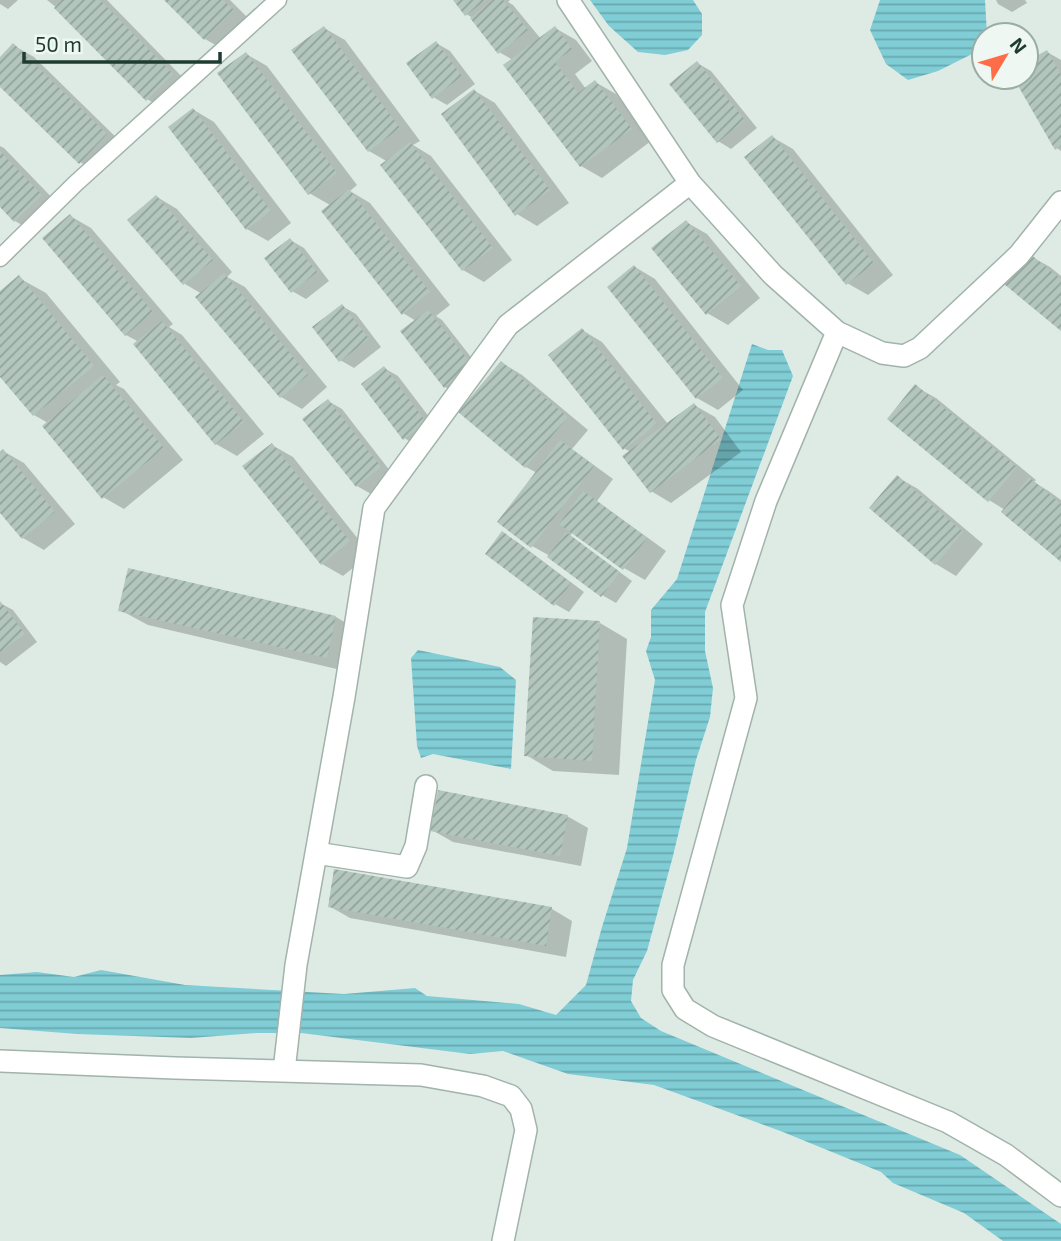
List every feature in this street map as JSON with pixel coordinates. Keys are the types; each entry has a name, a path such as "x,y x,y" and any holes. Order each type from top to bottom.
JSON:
{"street":[{"path":"568,0 690,183 773,275 837,332 882,353 904,356 920,348 1019,255 1061,202"},
{"path":"285,1071 296,965 345,697 374,508 508,325 690,183"},
{"path":"837,332 765,501 732,605 746,698 673,965 673,990 685,1009 713,1026 948,1122 1006,1155 1061,1196"},
{"path":"316,853 407,867 416,846 426,786"},
{"path":"0,1061 421,1075 483,1086 511,1096 521,1110 526,1130 503,1241"}],"lane":[{"path":"0,258 75,184 278,0"}],"water":[{"path":"590,0 693,0 702,14 702,35 688,50 665,55 638,52 609,26"},
{"path":"880,0 985,0 986,21 970,21 970,55 938,71 908,80 886,64 870,30"},
{"path":"752,344 768,350 782,350 793,376 705,612 705,651 713,688 710,717 696,760 647,951 633,980 631,1001 641,1018 661,1031 960,1155 1061,1224 1061,1241 1003,1241 964,1213 893,1183 881,1172 783,1132 654,1085 568,1074 503,1051 470,1054 301,1033 191,1038 0,1028 0,975 37,972 74,977 101,970 185,985 344,994 415,988 427,996 519,1004 556,1015 586,985 627,848 655,680 646,651 651,637 651,610 677,579"},
{"path":"418,650 500,667 516,680 511,769 433,754 421,758 417,746 411,658"}],"building":[{"path":"62,0 100,0 173,74 146,101 54,8"},
{"path":"164,0 223,0 234,10 204,40"},
{"path":"453,0 486,0 465,16"},
{"path":"493,0 503,0 528,30 498,54 470,18"},
{"path":"324,26 400,128 368,152 291,50"},
{"path":"555,26 572,49 555,62 578,93 595,80 632,129 580,167 503,65"},
{"path":"436,41 462,76 432,99 406,63"},
{"path":"13,43 107,134 79,164 0,87 0,57"},
{"path":"1047,50 1061,75 1061,146 1055,150 1021,91 1040,91 1040,54"},
{"path":"246,52 337,173 308,195 217,73"},
{"path":"697,61 745,120 717,143 669,84"},
{"path":"474,89 550,190 515,216 441,114"},
{"path":"193,108 271,211 246,230 168,127"},
{"path":"772,135 874,263 846,285 744,157"},
{"path":"410,142 493,248 462,271 380,165"},
{"path":"0,151 42,195 14,222 0,207"},
{"path":"349,189 430,292 402,315 321,211"},
{"path":"156,195 213,260 183,285 127,220"},
{"path":"70,214 153,312 125,336 42,238"},
{"path":"686,220 741,286 706,315 651,248"},
{"path":"290,238 317,272 291,293 264,258"},
{"path":"1029,253 1061,279 1061,331 1004,284"},
{"path":"634,265 723,378 696,399 607,287"},
{"path":"224,273 308,375 280,398 195,297"},
{"path":"19,275 94,366 33,416 0,377 0,291"},
{"path":"342,304 369,339 339,362 312,327"},
{"path":"428,310 473,366 444,388 400,331"},
{"path":"162,321 244,422 215,445 133,344"},
{"path":"582,328 657,424 623,450 548,355"},
{"path":"501,361 568,417 525,468 458,412"},
{"path":"384,366 426,422 403,440 361,384"},
{"path":"103,375 164,448 102,499 42,426"},
{"path":"915,384 1017,467 988,502 887,419"},
{"path":"328,399 381,467 356,487 302,419"},
{"path":"694,403 721,439 650,493 622,456"},
{"path":"560,440 594,466 531,548 497,522"},
{"path":"272,443 350,541 321,565 242,466"},
{"path":"3,449 55,512 22,539 0,513 0,452"},
{"path":"897,475 963,532 935,565 869,508"},
{"path":"1029,477 1061,504 1061,562 1001,512"},
{"path":"583,491 647,538 623,570 559,524"},
{"path":"502,531 571,583 554,606 485,554"},
{"path":"566,532 620,572 601,597 547,557"},
{"path":"128,568 336,616 327,658 118,611"},
{"path":"0,601 25,634 0,652"},
{"path":"533,617 600,621 592,761 524,756"},
{"path":"438,790 568,815 560,856 430,831"},
{"path":"334,869 552,907 546,946 328,907"}]}
